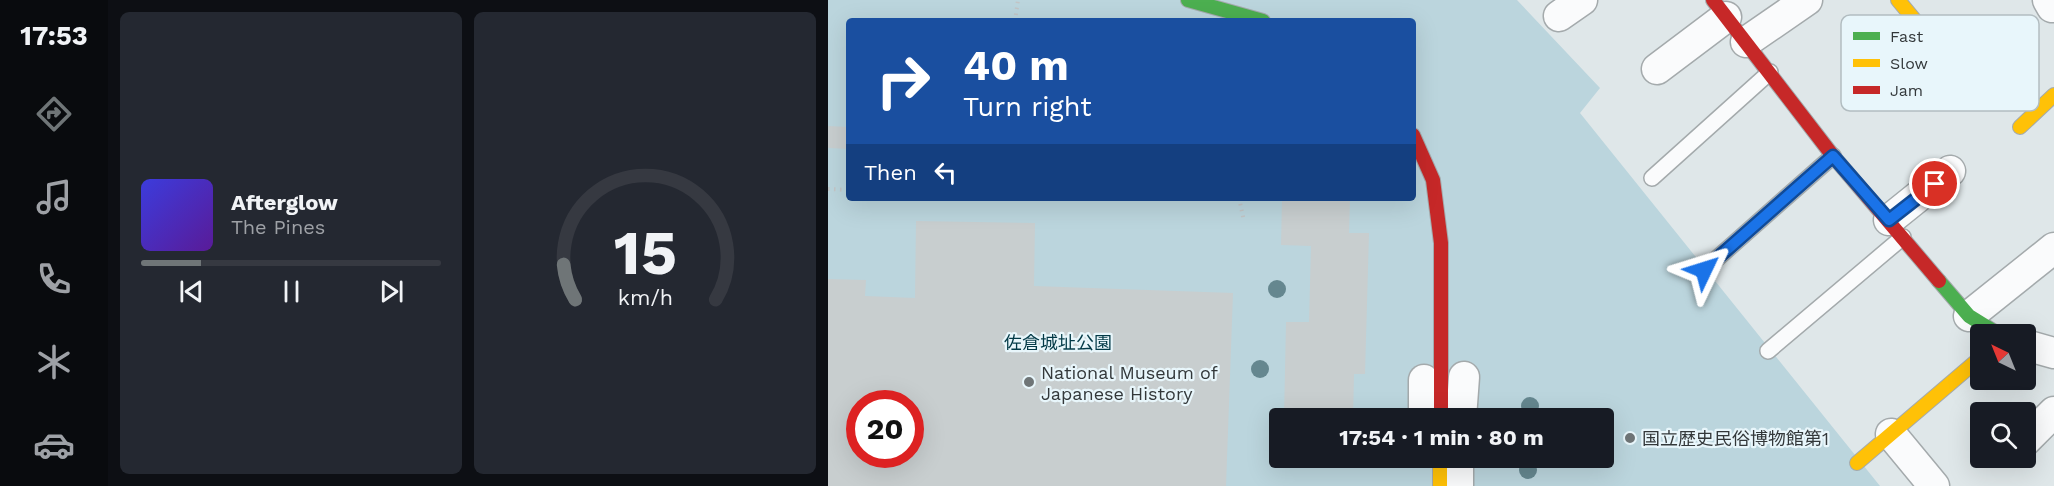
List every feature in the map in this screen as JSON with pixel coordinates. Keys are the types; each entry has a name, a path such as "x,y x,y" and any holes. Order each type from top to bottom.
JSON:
{"street":[{"path":"1188,0 1252,18"},
{"path":"1746,42 1807,0"},
{"path":"1898,0 1910,15"},
{"path":"1657,69 1719,9 1833,156 1969,316 1982,324"},
{"path":"2039,109 2054,95"},
{"path":"2020,127 2037,111"},
{"path":"1416,142 1432,180 1441,243 1441,408"},
{"path":"1896,229 1950,171"},
{"path":"1969,316 2054,248"},
{"path":"2036,348 2054,353"},
{"path":"1857,463 1970,367"},
{"path":"1462,408 1464,377"},
{"path":"1424,380 1424,408"},
{"path":"2036,430 2054,412"},
{"path":"1891,434 1934,486"},
{"path":"1424,468 1424,486"},
{"path":"1440,468 1440,486"},
{"path":"1458,468 1458,486"}],"lane":[{"path":"1652,178 1770,72"},
{"path":"1704,270 1833,156"},
{"path":"1768,351 1896,229"}],"path":[{"path":"1015,18 1018,0"},
{"path":"828,189 846,190"},
{"path":"1240,201 1244,221"}],"green space":[{"name":"佐倉城址公園","path":"828,0 1517,0 1600,88 1580,113 1880,486 828,486"}],"building":[{"path":"828,126 846,127 846,149 828,148"},
{"path":"1282,201 1350,201 1349,233 1369,233 1365,374 1354,374 1353,408 1284,408 1286,322 1309,322 1311,246 1281,245"},
{"name":"National Museum of Japanese History","path":"916,221 1035,223 1034,286 1233,293 1226,486 828,486 828,279 866,280 865,296 915,298"}],"traffic: fast":[{"path":"1188,0 1252,18"},
{"path":"1939,281 1969,316 1982,324"}],"traffic: slow":[{"path":"1898,0 1910,15"},
{"path":"2039,109 2054,95"},
{"path":"2020,127 2037,111"},
{"path":"1857,463 1970,367"},
{"path":"1440,468 1440,486"}],"traffic: jam":[{"path":"1713,0 1833,156 1939,281"},
{"path":"1416,142 1433,180 1441,243 1441,408"}],"place":[{"name":"National Museum of Japanese History","path":"1029,382"},
{"name":"国立歴史民俗博物館第1","path":"1630,438"}],"route":[{"path":"1704,270 1833,156 1889,220 1935,184"}]}
